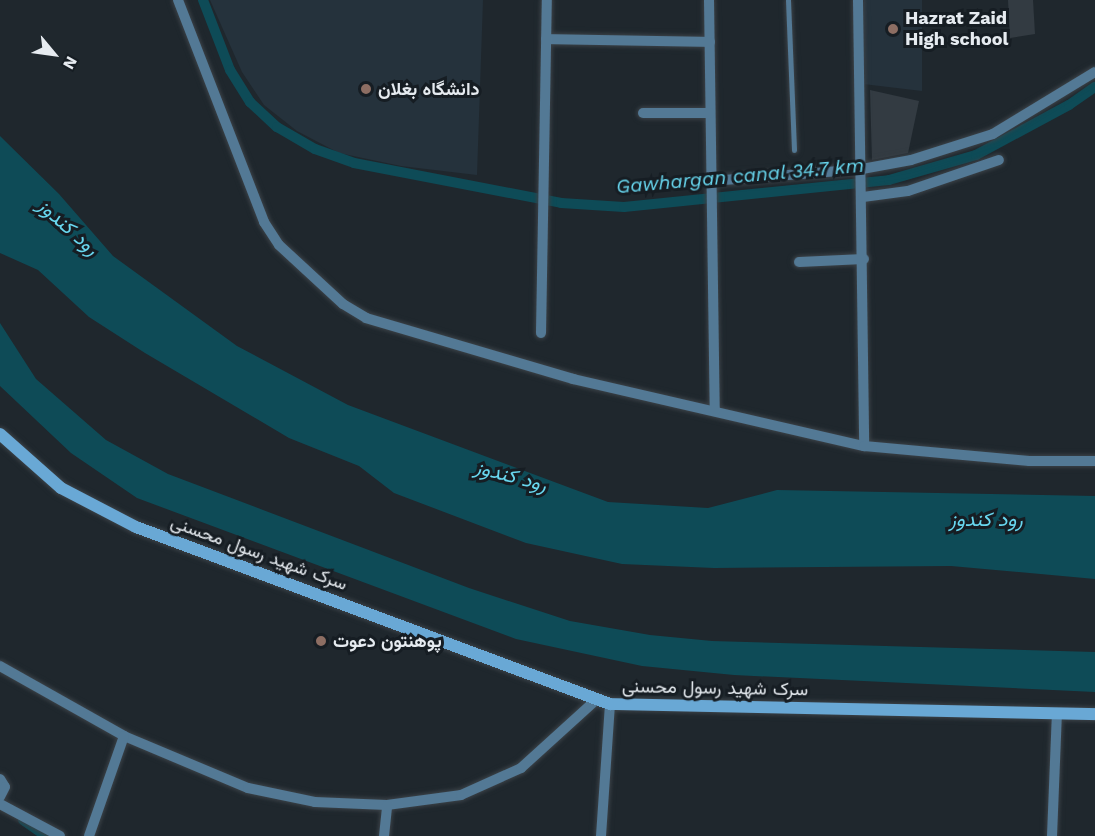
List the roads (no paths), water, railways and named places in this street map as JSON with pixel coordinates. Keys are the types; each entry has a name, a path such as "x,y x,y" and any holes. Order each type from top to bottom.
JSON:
{"street":[{"path":"178,0 264,222 279,245 343,304 366,318 573,379 864,446 1029,461 1095,461"},
{"path":"541,333 547,0"},
{"path":"709,0 715,411"},
{"path":"858,0 864,259 864,446"},
{"path":"546,39 710,42"},
{"path":"711,181 862,168 911,160 993,134 1095,72"},
{"path":"644,113 710,113"},
{"path":"863,197 908,191 999,160"},
{"path":"799,262 864,259"},
{"name":"سرک شهید رسول محسنی","path":"0,434 61,488 136,527 610,704 1095,714"},
{"path":"0,666 124,736 248,788 315,802 387,805 461,795 521,768 597,699"},
{"path":"601,836 610,704"},
{"path":"1052,836 1057,713"},
{"path":"89,836 124,736"},
{"path":"0,779 5,787 0,797"},
{"path":"0,804 60,836"},
{"path":"384,836 387,805"}],"lane":[{"path":"788,0 794,150"}],"water":[{"name":"رود کندوز","path":"0,136 59,194 113,256 237,346 348,405 608,502 708,508 777,490 1095,496 1095,579 951,566 714,568 622,564 526,543 394,493 359,466 289,438 145,353 89,317 38,270 0,253"},
{"path":"0,323 36,379 106,440 168,474 469,588 570,621 650,635 712,641 1095,652 1095,692 734,675 642,666 516,639 137,498 71,453 0,386"}],"waterway":[{"name":"Gawhargan canal 34.7 km","path":"203,0 230,70 250,102 277,127 315,149 354,163 561,203 624,207 889,180 976,155 1069,105 1095,87"},
{"path":"23,820 46,836"}],"place":[{"name":"Hazrat Zaid High school","path":"893,29"},
{"name":"دانشگاه بغلان","path":"366,89"},
{"name":"پوهنتون دعوت","path":"321,641"}]}
